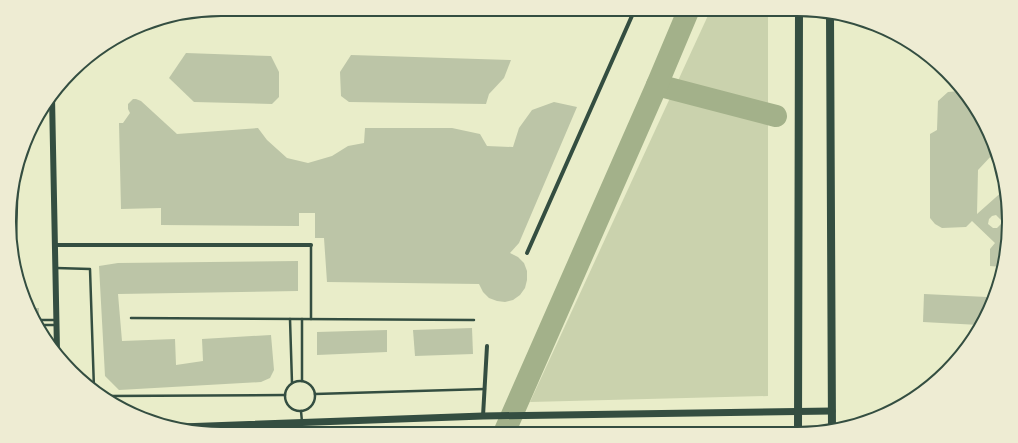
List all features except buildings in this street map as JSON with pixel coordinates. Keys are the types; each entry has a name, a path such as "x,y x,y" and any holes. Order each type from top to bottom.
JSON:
{"main road":[{"path":"798,427 800,174 799,16"},
{"path":"830,19 832,424"},
{"path":"203,426 483,416 798,410 832,411"}],"street":[{"path":"527,253 632,16"},
{"path":"52,105 57,345"},
{"path":"55,245 311,245"},
{"path":"483,416 487,346"}],"lane":[{"path":"16,235 17,201"},
{"path":"311,245 311,319"},
{"path":"55,268 90,269 94,383"},
{"path":"131,318 474,320"},
{"path":"290,319 292,382"},
{"path":"302,319 302,381"},
{"path":"42,321 56,322"},
{"path":"44,324 56,322"},
{"path":"302,381 311,385 315,394 315,399 310,408 301,411 291,408 285,400 285,395 288,386 292,382 302,381"},
{"path":"315,394 485,389"},
{"path":"114,396 285,395"},
{"path":"301,411 302,423"}],"green space":[{"path":"708,16 768,16 768,396 530,402"}],"waterway":[{"path":"507,427 686,16"},
{"path":"657,85 776,116"}]}
